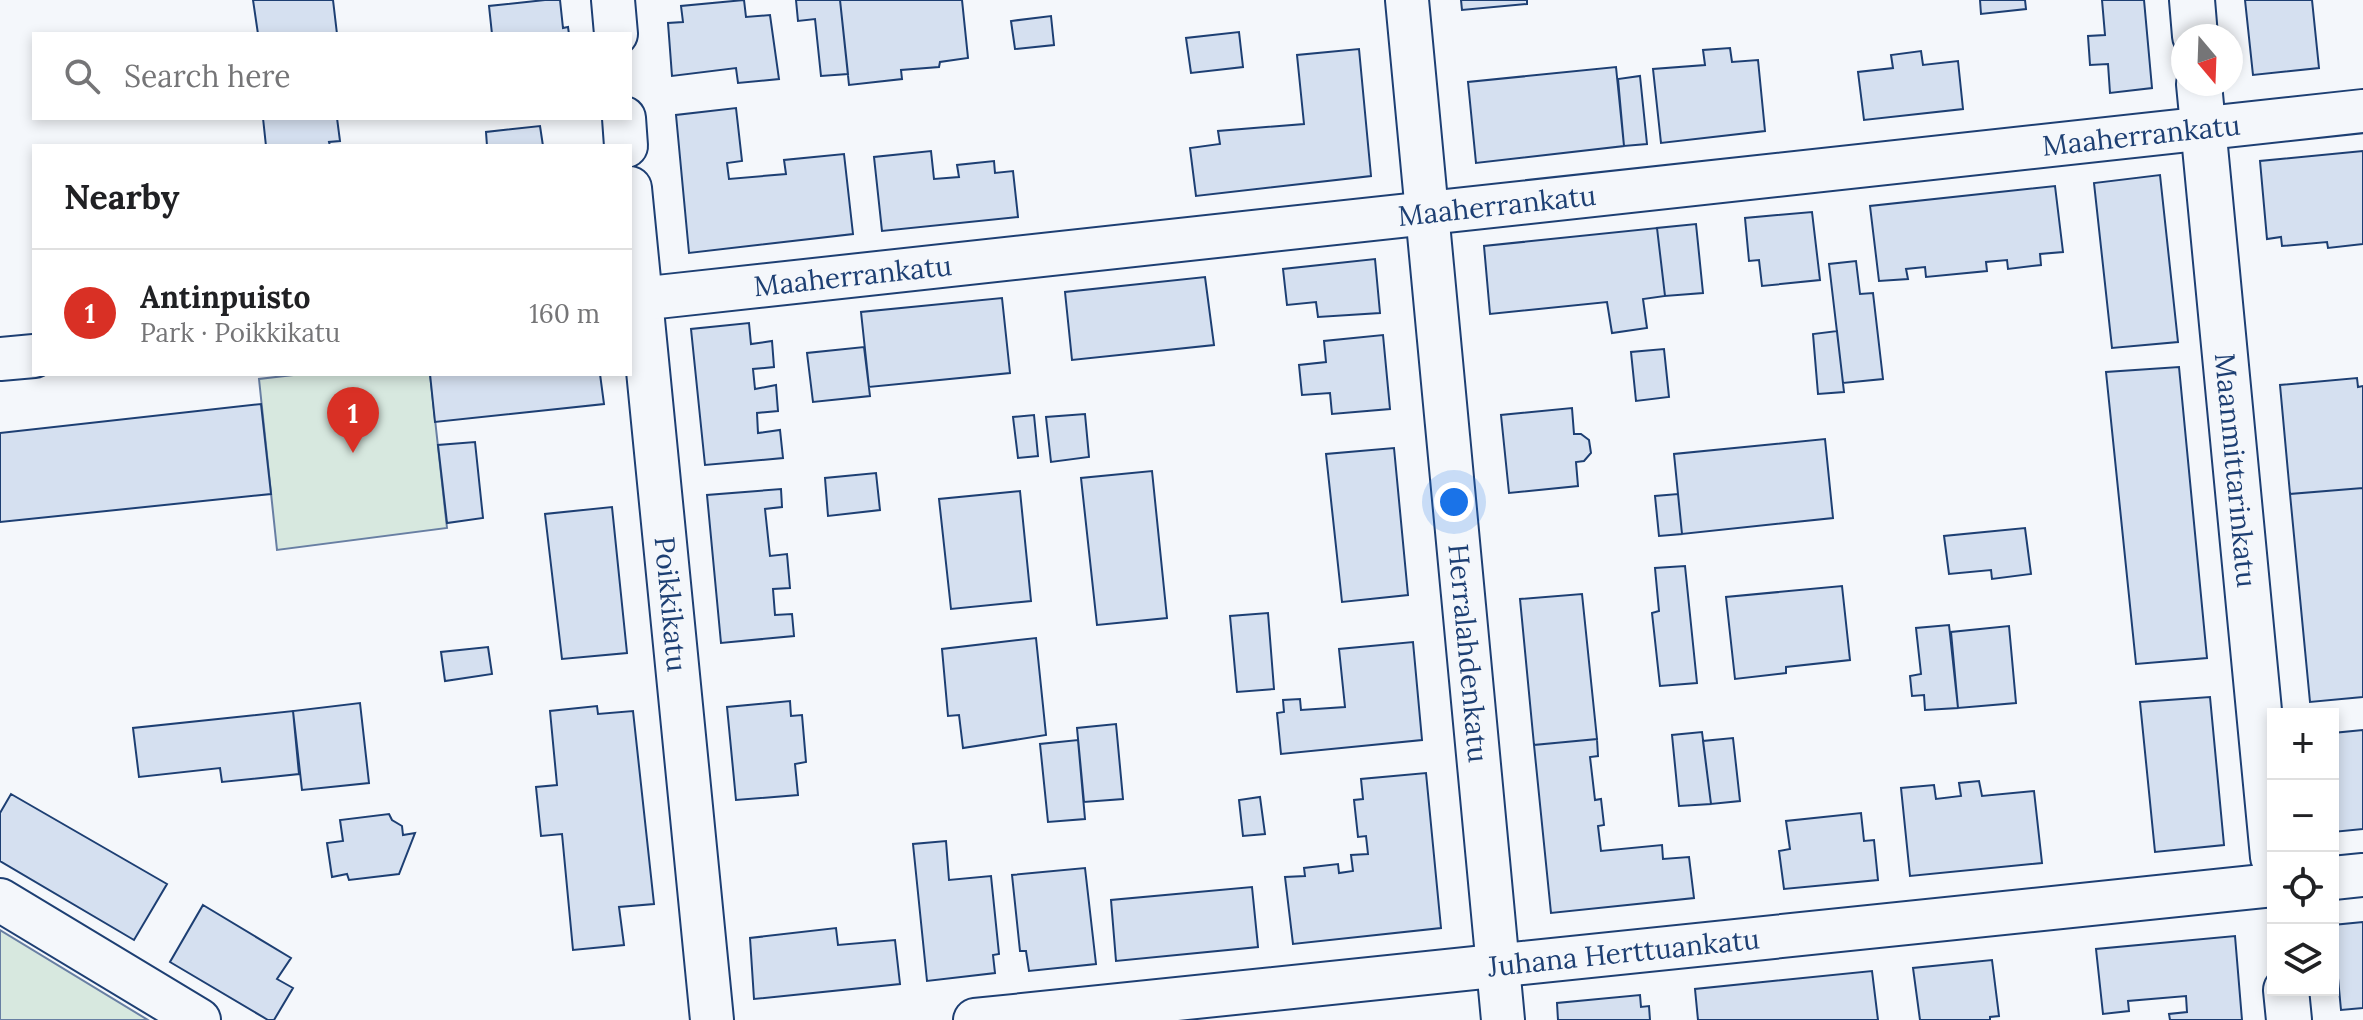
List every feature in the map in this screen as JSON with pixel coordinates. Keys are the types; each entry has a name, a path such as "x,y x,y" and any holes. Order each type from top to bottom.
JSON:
{"street":[{"path":"613,0 616,32"},
{"name":"Herralahdenkatu","path":"1407,0 1503,1020"},
{"path":"2192,0 2194,24"},
{"name":"Maanmittarinkatu","path":"2200,96 2273,852"},
{"name":"Maaherrankatu","path":"635,299 2363,111"},
{"path":"624,120 626,144"},
{"name":"Poikkikatu","path":"632,232 635,299 712,1020"},
{"path":"0,359 32,356"},
{"path":"2339,877 2363,875"},
{"name":"Juhana Herttuankatu","path":"975,1020 2267,886"},
{"path":"0,900 199,1020"},
{"path":"2287,996 2289,1020"}],"shaded area":[{"path":"285,376 430,376 447,528 277,550 259,379"},
{"path":"0,930 148,1020 0,1020"}],"building":[{"path":"253,0 333,0 337,32 258,32"},
{"path":"560,0 563,28 568,27 569,32 492,32 489,6"},
{"path":"744,0 746,17 770,15 779,79 738,83 736,68 672,76 668,23 683,22 681,6"},
{"path":"796,0 840,0 848,74 821,76 815,19 798,21"},
{"path":"840,0 962,0 968,58 940,62 939,67 901,70 902,79 849,85"},
{"path":"1461,0 1527,0 1527,4 1462,10"},
{"path":"1980,0 2025,0 2026,9 1981,14"},
{"path":"2102,0 2144,0 2152,88 2110,93 2108,64 2090,65 2088,36 2105,35"},
{"path":"2245,0 2312,0 2319,68 2253,75"},
{"path":"1051,16 1054,45 1015,49 1011,21"},
{"path":"1239,32 1243,67 1191,73 1186,38"},
{"path":"1730,48 1732,62 1758,60 1765,131 1661,143 1653,69 1705,65 1703,50"},
{"path":"1359,49 1371,176 1196,196 1190,148 1220,144 1218,131 1304,124 1297,55"},
{"path":"1921,51 1923,65 1958,61 1963,109 1864,120 1858,72 1893,68 1891,55"},
{"path":"1616,67 1624,146 1476,163 1468,82"},
{"path":"1640,76 1647,144 1624,146 1618,79"},
{"path":"736,108 742,161 727,163 729,179 786,174 784,160 844,154 853,234 689,253 676,115"},
{"path":"263,120 337,120 340,141 330,144 266,144"},
{"path":"540,126 543,144 487,144 486,132"},
{"path":"931,151 934,179 959,177 957,165 994,161 995,173 1013,171 1018,217 882,231 874,157"},
{"path":"2363,151 2363,244 2328,248 2327,242 2282,246 2281,237 2267,239 2260,161"},
{"path":"2160,175 2178,342 2112,348 2094,183"},
{"path":"2055,186 2063,252 2040,254 2041,265 2008,269 2007,260 1986,262 1987,271 1926,277 1925,267 1906,269 1908,279 1879,281 1870,206"},
{"path":"1812,212 1820,280 1762,286 1759,260 1749,261 1745,218"},
{"path":"1696,224 1703,293 1665,296 1657,228"},
{"path":"1657,228 1665,296 1643,299 1647,328 1612,333 1607,302 1490,314 1484,246"},
{"path":"1375,259 1380,313 1318,317 1316,302 1287,305 1283,269"},
{"path":"1856,261 1860,294 1873,293 1883,379 1843,383 1829,264"},
{"path":"1205,277 1214,345 1072,360 1065,292"},
{"path":"1002,298 1010,373 869,387 861,312"},
{"path":"749,323 751,344 772,341 774,367 753,369 755,389 776,385 778,411 757,413 758,433 780,430 783,458 705,465 691,329"},
{"path":"1837,331 1844,392 1818,394 1813,334"},
{"path":"1383,335 1390,409 1332,414 1330,393 1302,395 1299,365 1326,362 1324,341"},
{"path":"864,347 870,396 813,402 807,353"},
{"path":"1664,349 1669,397 1636,401 1631,352"},
{"path":"2179,367 2207,658 2136,664 2106,372"},
{"path":"430,376 600,376 604,404 435,422"},
{"path":"2357,378 2358,387 2363,386 2363,488 2290,494 2280,385"},
{"path":"261,404 271,494 0,522 0,433"},
{"path":"1572,408 1574,434 1581,434 1589,440 1591,453 1584,461 1576,462 1578,486 1509,493 1501,415"},
{"path":"1085,414 1089,457 1051,462 1046,417"},
{"path":"1034,415 1038,456 1018,458 1013,417"},
{"path":"1825,439 1833,518 1682,534 1674,454"},
{"path":"475,442 483,518 447,523 438,445"},
{"path":"1394,448 1408,595 1342,602 1326,454"},
{"path":"1152,471 1167,618 1097,625 1081,478"},
{"path":"876,473 880,510 828,516 825,478"},
{"path":"2363,488 2363,697 2310,702 2290,494"},
{"path":"781,489 782,507 765,509 770,556 787,554 790,588 773,589 775,615 792,614 794,636 721,643 707,495"},
{"path":"1020,491 1031,601 951,609 939,499"},
{"path":"1678,494 1682,534 1659,536 1655,496"},
{"path":"612,507 627,653 562,659 545,514"},
{"path":"2025,528 2031,574 1992,579 1991,570 1949,574 1944,536"},
{"path":"1685,566 1697,683 1660,686 1652,613 1659,611 1655,568"},
{"path":"1842,586 1850,660 1786,667 1786,673 1735,679 1726,597"},
{"path":"1582,594 1597,739 1534,745 1520,599"},
{"path":"1268,613 1274,689 1237,692 1230,616"},
{"path":"1949,625 1958,708 1925,710 1924,695 1912,696 1910,676 1921,674 1916,628"},
{"path":"2009,626 2016,703 1958,708 1951,632"},
{"path":"1036,638 1046,735 963,748 959,715 948,716 942,649"},
{"path":"1413,642 1422,740 1281,754 1277,713 1284,712 1283,700 1300,699 1301,710 1345,707 1339,649"},
{"path":"488,647 492,674 445,681 441,652"},
{"path":"2210,697 2224,845 2155,852 2140,702"},
{"path":"790,701 791,716 802,715 806,762 795,764 798,795 736,800 727,707"},
{"path":"360,703 369,783 302,790 293,711"},
{"path":"597,706 598,714 633,711 654,904 619,907 624,945 573,950 562,834 541,836 536,787 557,785 550,711"},
{"path":"293,711 299,774 222,782 220,768 139,777 133,728"},
{"path":"1116,724 1123,799 1084,802 1077,728"},
{"path":"2363,730 2363,829 2339,831 2339,732"},
{"path":"1702,732 1711,804 1679,806 1672,735"},
{"path":"1733,738 1740,801 1711,804 1703,741"},
{"path":"1597,739 1598,756 1590,757 1595,800 1601,799 1604,825 1598,826 1601,851 1662,845 1663,859 1689,857 1694,898 1551,913 1534,745"},
{"path":"1078,740 1085,819 1048,822 1040,744"},
{"path":"1426,773 1441,928 1293,944 1285,877 1305,876 1304,868 1338,864 1339,873 1353,871 1351,855 1368,854 1366,836 1358,837 1354,800 1363,799 1361,779"},
{"path":"1979,781 1982,796 2034,791 2042,863 1910,876 1901,788 1934,785 1936,799 1961,796 1959,783"},
{"path":"11,794 167,884 134,940 0,861 0,813"},
{"path":"1260,797 1265,834 1243,836 1239,800"},
{"path":"1861,813 1864,841 1874,840 1878,880 1784,889 1779,851 1790,849 1786,821"},
{"path":"389,814 402,826 403,835 415,833 399,874 349,880 347,874 332,877 327,843 343,841 340,820"},
{"path":"946,841 949,880 991,876 999,954 993,955 995,973 927,981 913,844"},
{"path":"1085,868 1096,964 1029,971 1026,951 1020,951 1012,875"},
{"path":"1252,887 1258,947 1116,961 1111,900"},
{"path":"203,905 291,958 277,979 293,988 274,1020 268,1020 170,962"},
{"path":"2363,922 2363,1008 2341,1010 2339,924"},
{"path":"836,928 838,945 895,940 900,984 754,999 750,938"},
{"path":"2235,936 2242,1020 2170,1020 2169,1014 2187,1012 2186,996 2128,1001 2129,1011 2103,1014 2096,949"},
{"path":"1992,960 1999,1016 1990,1017 1990,1020 1920,1020 1913,968"},
{"path":"1872,971 1878,1020 1698,1020 1695,989"},
{"path":"1640,995 1641,1007 1649,1006 1650,1020 1558,1020 1557,1003"}],"place":[{"name":"Antinpuisto","path":"353,453"}]}
